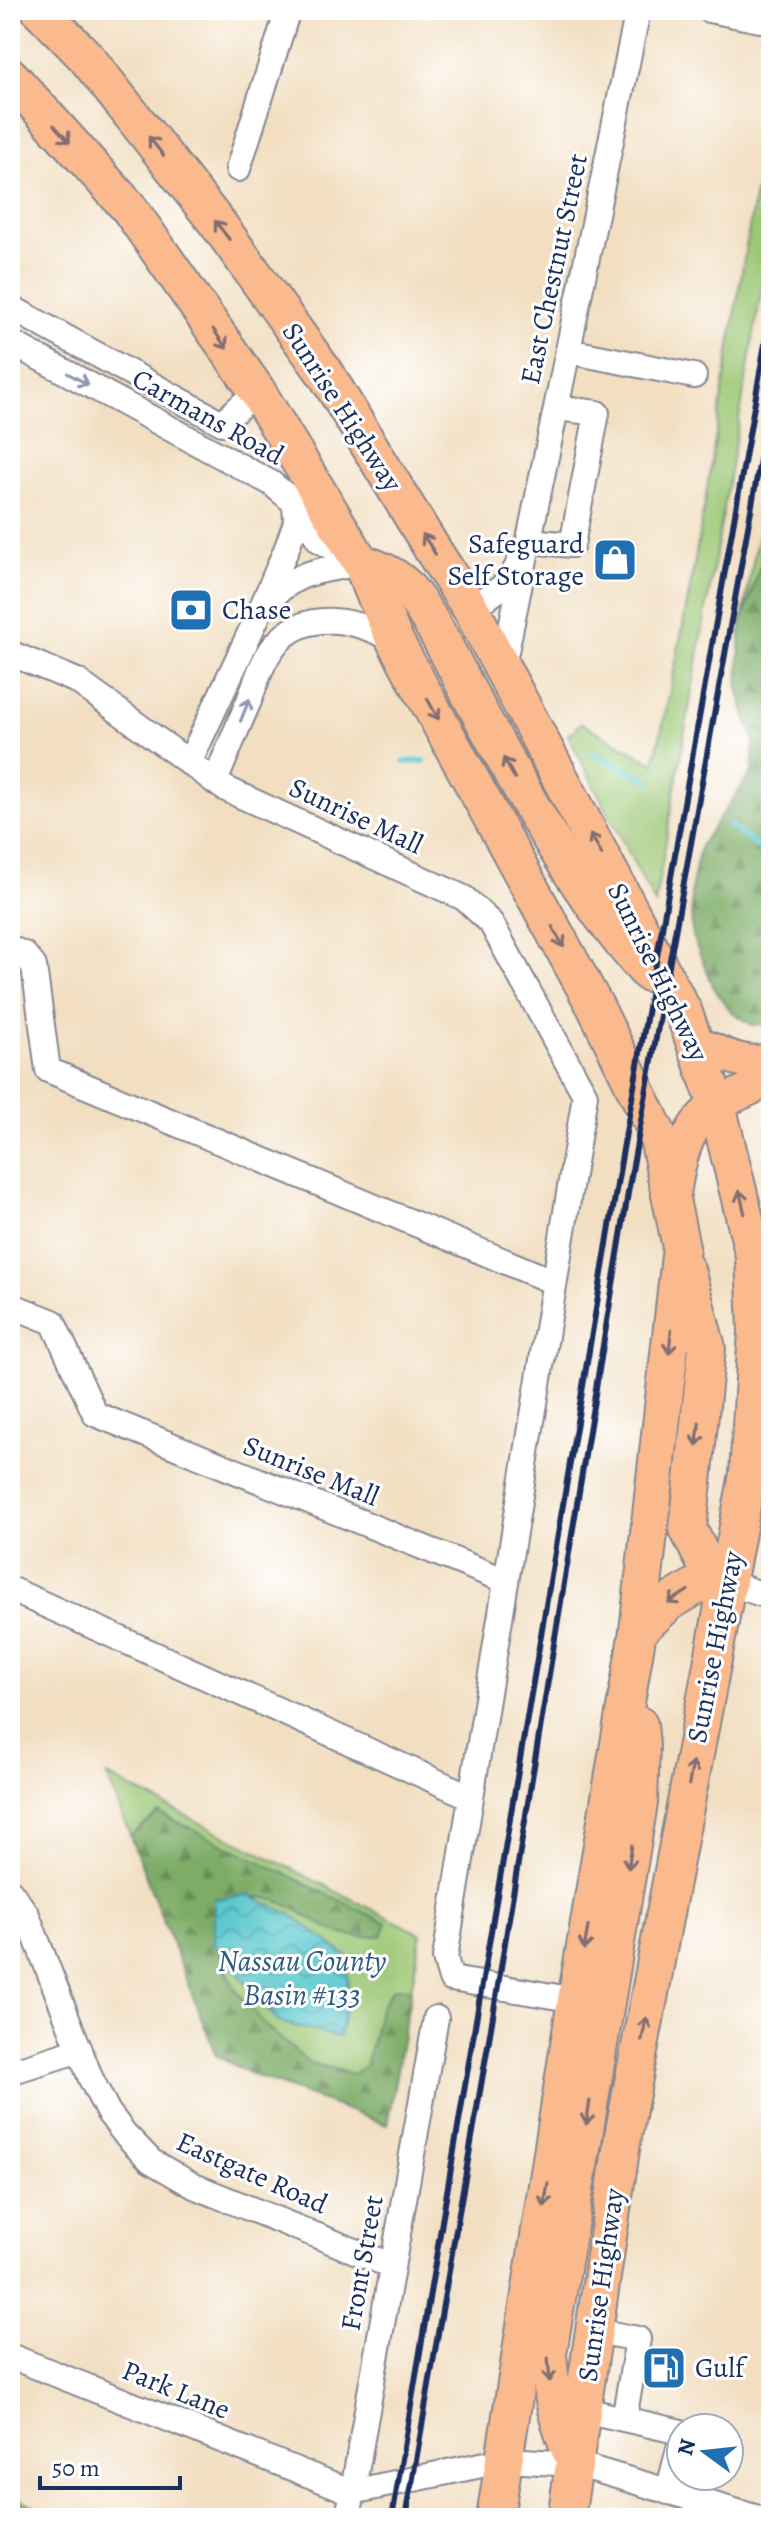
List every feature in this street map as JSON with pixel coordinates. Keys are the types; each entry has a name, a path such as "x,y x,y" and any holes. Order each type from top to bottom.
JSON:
{"highway":[{"name":"Sunrise Highway","path":"40,10 86,57 230,240 327,376 471,609 690,1028 731,1154 754,1256 757,1331 748,1474 623,2136 566,2518"},
{"path":"10,76 129,208 257,391 361,563 395,641 603,1022 657,1133 672,1209 707,1348 688,1529 705,1563 728,1583"},
{"path":"361,563 396,578 408,589 428,619 528,801 597,911 690,1028"},
{"path":"495,2518 576,2000 638,1631 681,1247"},
{"path":"638,1631 668,1603 696,1586 728,1583"},
{"path":"576,2464 559,2428 551,2392 548,2353 639,1803 641,1746 632,1668"},
{"path":"576,2000 618,2061 623,2136"}],"main road":[{"path":"690,1028 735,1059 758,1064 771,1060"},
{"path":"672,1209 686,1139 699,1120 717,1105 771,1078"},
{"path":"748,1474 771,1362"}],"street":[{"path":"238,169 288,10"},
{"name":"East Chestnut Street","path":"503,666 638,10"},
{"path":"709,10 760,20"},
{"name":"Carmans Road","path":"10,307 222,423 257,391"},
{"name":"Carmans Road","path":"10,342 271,483 295,503 319,540 361,563"},
{"path":"568,351 694,376"},
{"path":"530,541 572,545 597,413 557,408"},
{"path":"189,763 261,609 296,522 295,503"},
{"name":"East Chestnut Street","path":"471,609 509,582 530,541"},
{"path":"261,609 277,591 301,574 361,563"},
{"path":"219,785 266,659 287,634 313,621 334,620 376,631 395,641"},
{"name":"Sunrise Mall","path":"10,653 77,681 219,785 464,898 491,923 585,1095 445,1958 451,1979 576,2000"},
{"path":"10,948 24,954 34,966 48,1070 554,1282"},
{"name":"Sunrise Mall","path":"10,1305 53,1322 95,1414 506,1581"},
{"path":"728,1583 771,1597"},
{"path":"10,1589 471,1797"},
{"name":"Eastgate Road","path":"10,1891 27,1915 91,2079 108,2112 151,2161 194,2186 392,2266"},
{"name":"Front Street","path":"348,2518 436,2018"},
{"path":"10,2072 80,2050"},
{"path":"596,2331 638,2339 624,2419"},
{"name":"Park Lane","path":"10,2356 352,2492"},
{"path":"584,2410 665,2428"},
{"path":"352,2492 505,2460 576,2464 681,2503 758,2518"}],"green space":[{"path":"771,102 771,236 655,904 568,735 581,723 654,763 703,516"},
{"path":"771,467 771,532 741,625"},
{"path":"771,532 771,1025 752,1025 731,1011 715,990 692,936 691,891 700,846 752,772 754,742 738,689 741,625"},
{"name":"Nassau County Basin #133","path":"107,1776 421,1934 387,2125 249,2073 216,2055"},
{"path":"159,1813 387,1923 382,1935 362,1937 345,1934 290,1907 259,1897 244,1900 218,1913 219,1951 235,1989 267,2027 309,2063 353,2074 366,2065 380,2009 393,1988 411,1989 387,2125 249,2073 216,2055 130,1836"},
{"path":"10,2495 62,2518 10,2518"}],"water":[{"name":"Nassau County Basin #133","path":"249,1895 292,1915 347,1956 348,1995 339,2037 279,2022 214,1945 214,1899"}],"waterway":[{"path":"593,754 650,781"},
{"path":"404,762 424,761"},
{"path":"730,826 771,856"}],"railway":[{"path":"392,2518 622,1155 771,310"},
{"path":"406,2518 492,2022 628,1193 771,399"}],"place":[{"name":"Safeguard Self Storage","path":"615,560"},
{"name":"Chase","path":"191,610"},
{"name":"Gulf","path":"664,2368"}]}
